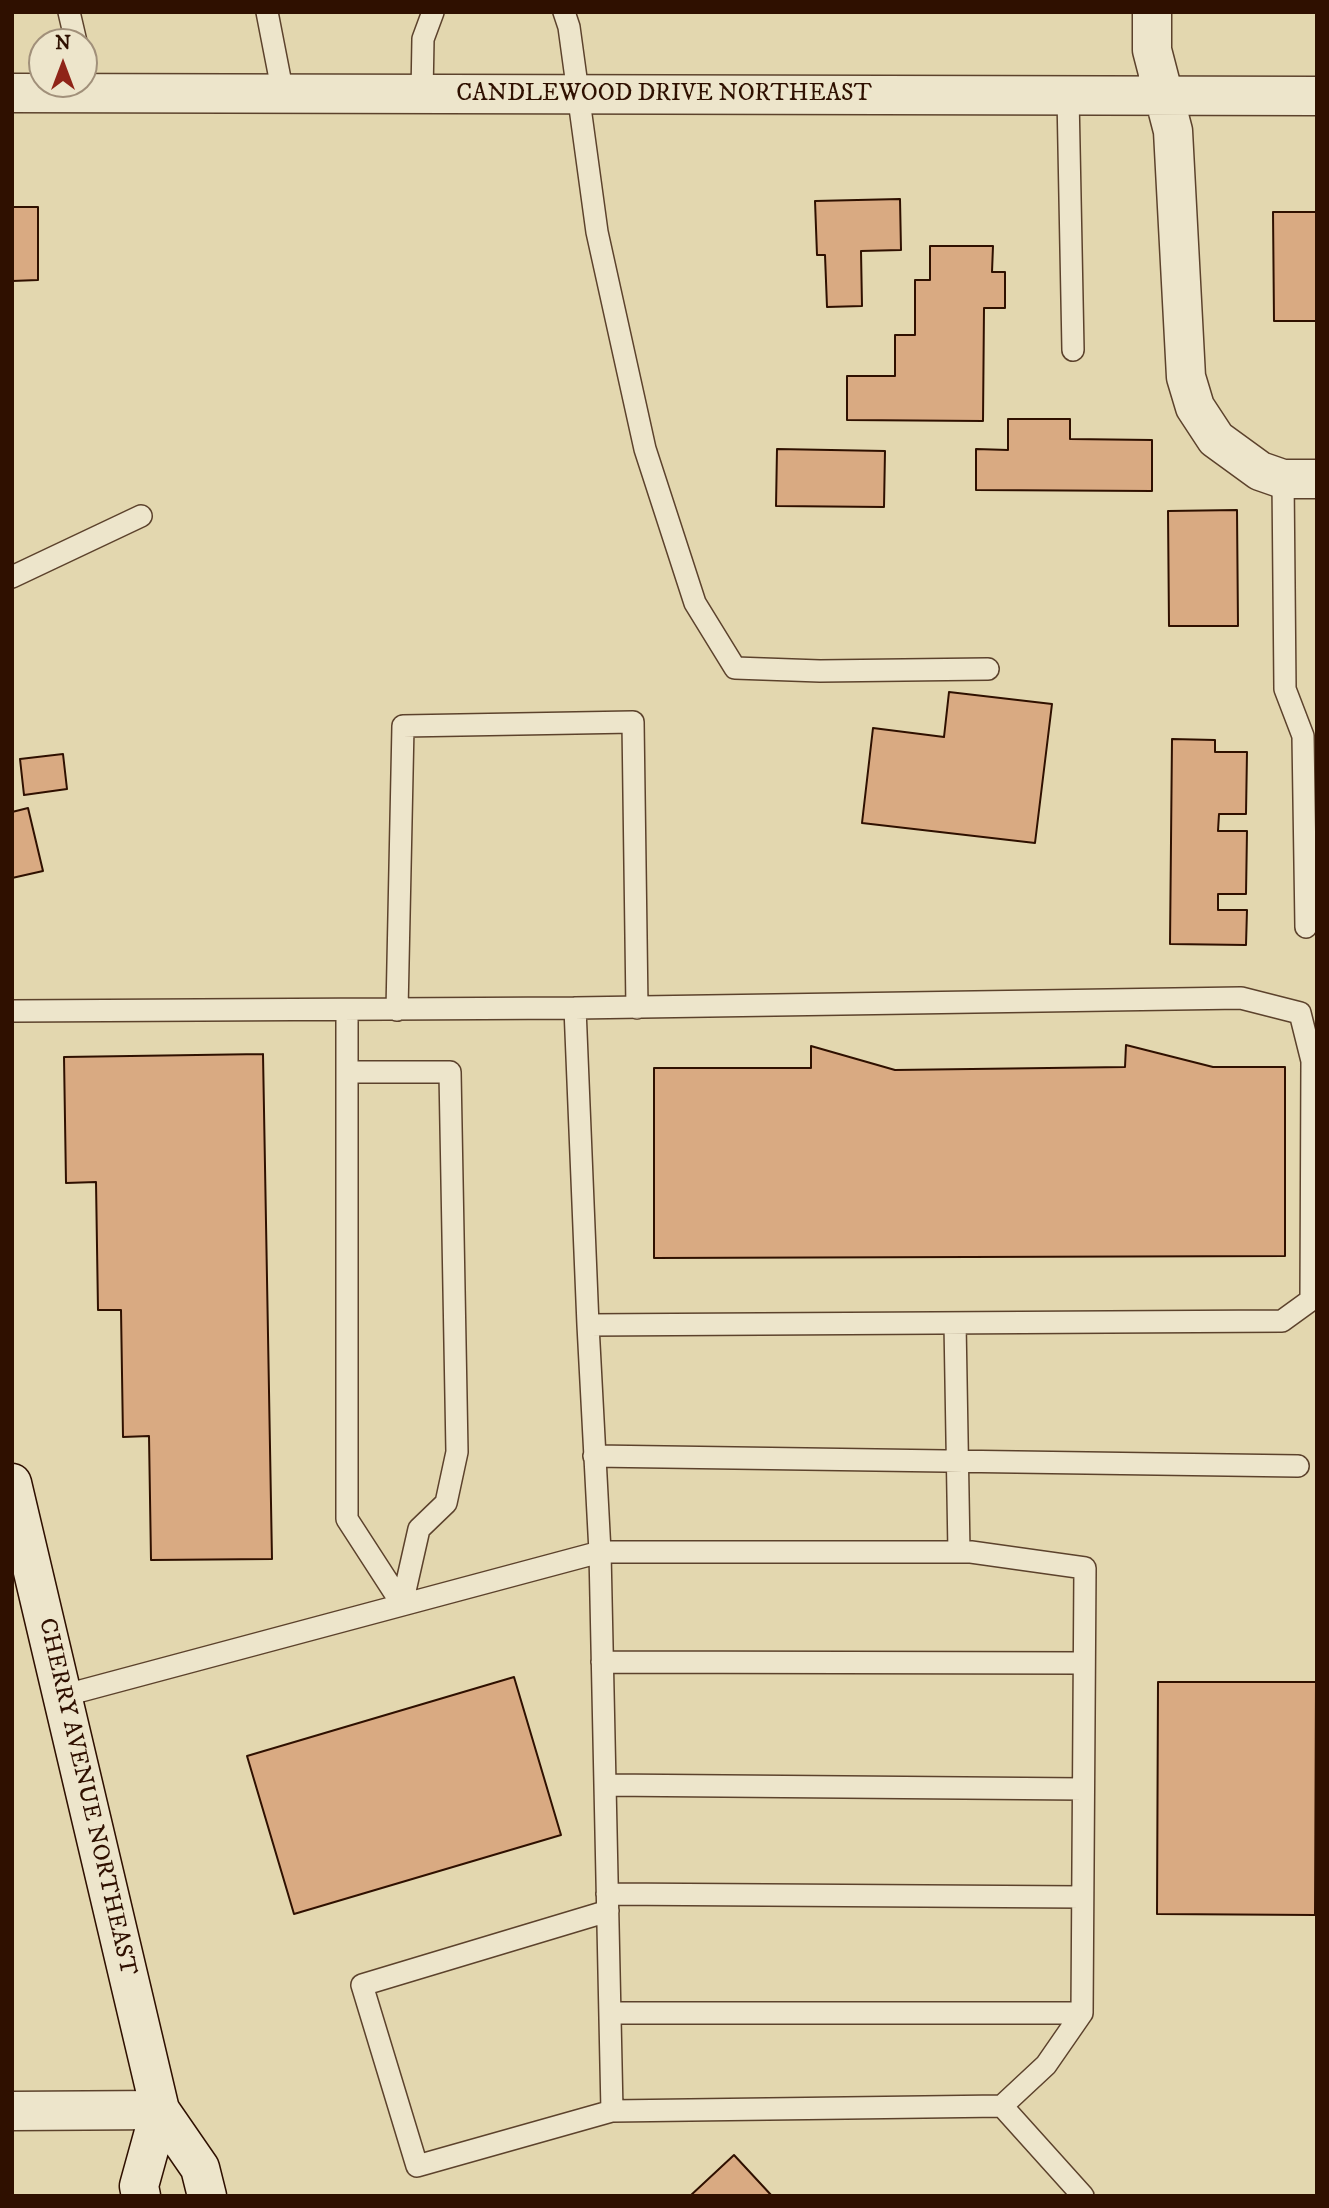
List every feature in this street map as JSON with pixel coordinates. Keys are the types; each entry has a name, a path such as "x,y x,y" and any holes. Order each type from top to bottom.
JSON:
{"street":[{"path":"1152,12 1153,50 1173,131 1186,377 1195,407 1216,439 1260,471 1300,479"},
{"name":"CANDLEWOOD DRIVE NORTHEAST","path":"98,85 283,94 1317,96"},
{"name":"CHERRY AVENUE NORTHEAST","path":"12,1483 17,1525 62,1696 160,2110 200,2168 207,2196"},
{"path":"12,2111 160,2110"},
{"name":"CHERRY AVENUE NORTHEAST","path":"141,2196 139,2186 160,2110"}],"lane":[{"path":"267,12 283,94"},
{"path":"422,94 423,39 433,12"},
{"path":"564,12 569,27 597,232 645,449 695,603 735,668 820,671 988,669"},
{"path":"1068,96 1073,351"},
{"path":"1300,479 1285,688 1303,736 1306,927"},
{"path":"12,577 141,516"},
{"path":"397,1010 403,726 633,722 637,1007"},
{"path":"12,1011 397,1010 1241,998 1308,1009 1312,1061 1311,1300 1282,1321 587,1325"},
{"path":"575,1008 587,1325 600,1552 612,2111"},
{"path":"347,1010 347,1518 402,1604"},
{"path":"347,1072 450,1072 457,1452 446,1503 419,1529 402,1604"},
{"path":"955,1323 959,1552"},
{"path":"594,1456 1298,1466"},
{"path":"62,1696 600,1552 959,1552 1085,1568 1082,2013 1046,2065 1002,2106 612,2111 417,2166 362,1985 607,1902 1082,1896"},
{"path":"602,1662 1084,1663"},
{"path":"605,1785 1083,1789"},
{"path":"610,2013 1082,2013"},
{"path":"1002,2106 1083,2196"}],"building":[{"path":"900,199 901,250 861,251 862,306 827,307 825,255 817,255 815,201"},
{"path":"12,207 38,207 38,280 12,281"},
{"path":"1273,212 1317,212 1317,321 1274,321"},
{"path":"930,246 993,246 992,272 1005,272 1005,308 984,308 983,421 847,420 847,376 895,376 895,335 915,335 915,280 930,280"},
{"path":"1008,419 1070,419 1070,439 1152,440 1152,491 976,490 976,449 1008,450"},
{"path":"777,449 885,451 884,507 776,506"},
{"path":"1237,510 1238,626 1169,626 1168,511"},
{"path":"949,692 1052,704 1035,843 862,823 873,728 944,737"},
{"path":"1172,739 1215,740 1215,752 1247,752 1246,814 1219,814 1218,831 1247,831 1246,894 1218,894 1218,910 1247,910 1246,945 1170,944"},
{"path":"63,754 67,789 24,795 20,759"},
{"path":"28,808 43,871 12,878 12,812"},
{"path":"1126,1045 1213,1067 1285,1067 1285,1256 654,1258 654,1068 811,1068 811,1046 895,1070 1125,1067"},
{"path":"263,1054 272,1559 151,1560 149,1436 123,1437 121,1310 98,1310 96,1182 66,1183 64,1057"},
{"path":"514,1677 561,1835 294,1914 247,1756"},
{"path":"1158,1682 1316,1682 1315,1915 1157,1914"},
{"path":"734,2155 772,2196 690,2196"}]}
